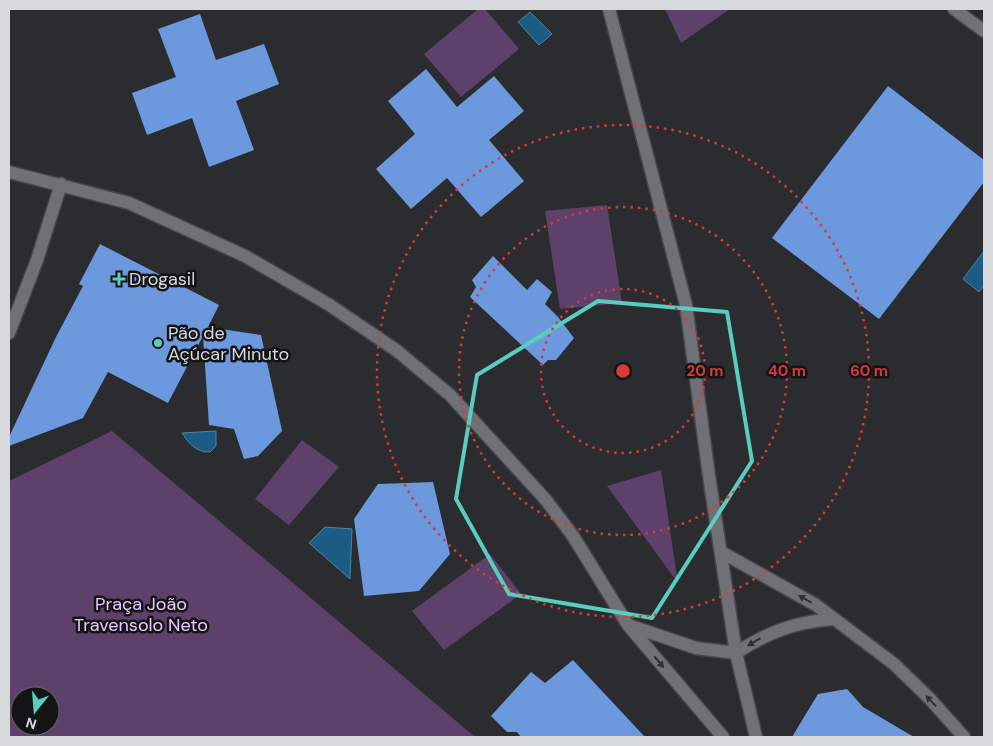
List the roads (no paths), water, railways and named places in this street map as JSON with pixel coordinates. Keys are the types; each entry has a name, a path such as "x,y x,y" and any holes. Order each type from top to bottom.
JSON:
{"street":[{"path":"609,9 686,304 709,476 736,654 756,737"},
{"path":"954,9 984,31"},
{"path":"9,172 130,203 245,256 328,304 396,350 450,395 546,500 573,536 628,625 723,737"},
{"path":"9,333 37,260 61,184"},
{"path":"721,552 816,605 894,664 930,699 964,737"},
{"path":"628,625 676,643 736,654 757,640 780,629 797,624 833,619"}],"water":[{"path":"530,12 552,34 539,45 518,22"},
{"path":"984,251 984,285 979,292 963,279"},
{"path":"216,431 216,446 210,452 201,451 194,447 182,433"},
{"path":"325,527 352,529 350,579 309,543"}],"place":[{"name":"Drogasil","path":"119,279"},
{"name":"Pão de Açúcar Minuto","path":"158,343"}],"park label":[{"name":"Praça João Travensolo Neto","path":"141,614"}]}
